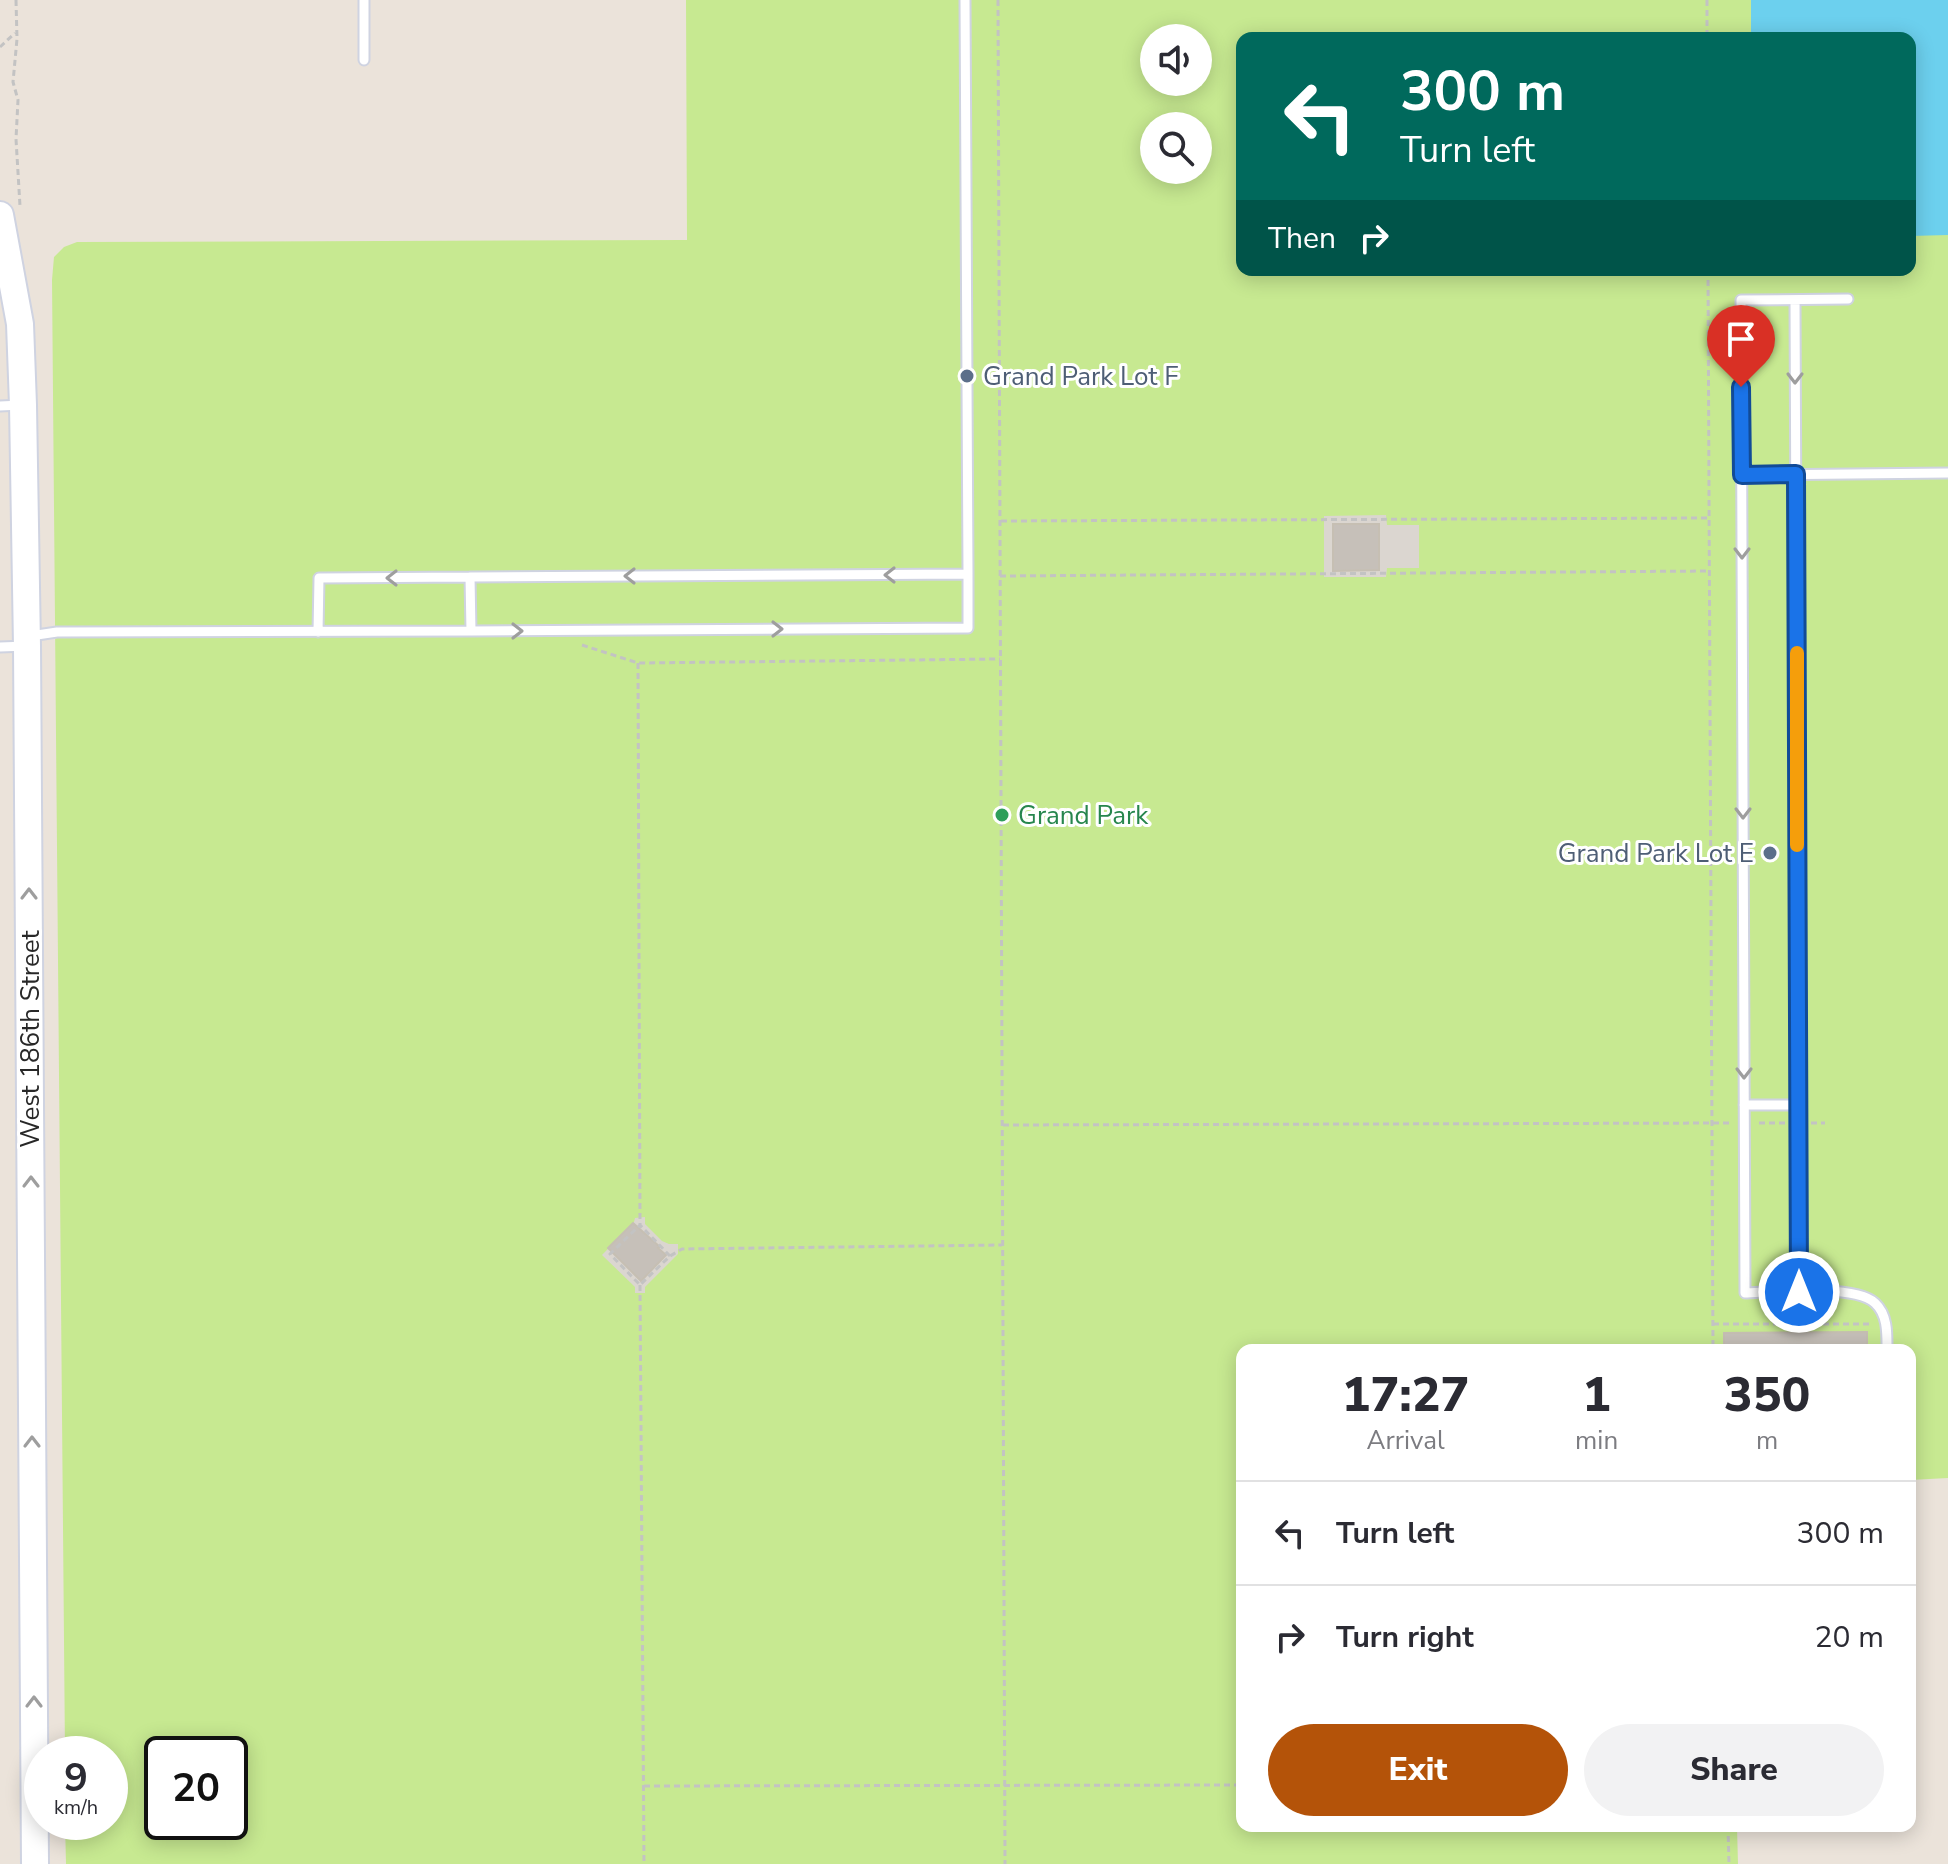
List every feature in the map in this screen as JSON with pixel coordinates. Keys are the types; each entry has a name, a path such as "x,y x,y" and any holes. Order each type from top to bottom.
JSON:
{"street":[{"name":"West 186th Street","path":"0,215 20,324 11,405 27,646 35,1864"}],"lane":[{"path":"364,0 364,60"},
{"path":"0,647 27,646 37,635 57,632 968,628 965,0"},
{"path":"1848,299 1741,300 1745,1293 1835,1291 1866,1297 1882,1313 1887,1344"},
{"path":"1795,300 1799,1292"},
{"path":"1742,475 1948,473"},
{"path":"318,632 319,578 968,574"},
{"path":"470,577 471,631"},
{"path":"1744,1105 1798,1105"}],"path":[{"path":"998,0 1005,1864"},
{"path":"1707,0 1707,32"},
{"path":"0,47 17,32"},
{"path":"1708,276 1713,1344"},
{"path":"1000,521 1710,518"},
{"path":"1000,576 1710,571"},
{"path":"571,641 638,663 1000,659"},
{"path":"638,663 640,1225 670,1256"},
{"path":"1003,1125 1825,1123"},
{"path":"640,1225 610,1254 640,1285 644,1864"},
{"path":"640,1285 670,1256 682,1249 1002,1245"},
{"path":"1713,1324 1885,1324"},
{"path":"644,1786 1236,1785"},
{"path":"1728,1832 1729,1864"}],"green space":[{"name":"Grand Park","path":"686,0 1948,0 1948,1478 1916,1480 1916,1344 1236,1344 1236,1832 1737,1832 1738,1864 66,1864 65,1840 128,1840 128,1736 65,1736 52,280 54,257 64,247 77,242 687,240"}],"shaded area":[{"path":"1386,515 1387,525 1419,525 1419,568 1387,568 1386,577 1324,577 1324,516"},
{"path":"645,1217 645,1224 662,1241 678,1244 678,1254 645,1287 645,1293 635,1293 635,1287 602,1255 635,1218"}],"water":[{"path":"1751,0 1948,0 1948,235 1916,236 1916,32 1751,32"}],"building":[{"path":"1333,524 1379,524 1379,570 1333,571"},
{"path":"633,1223 666,1255 641,1281 608,1248"},
{"path":"1867,1332 1867,1344 1724,1344 1724,1333"}],"slow traffic":[{"path":"1797,653 1797,845"}],"place":[{"name":"Grand Park Lot F","path":"967,376"},
{"name":"Grand Park","path":"1002,815"},
{"name":"Grand Park Lot E","path":"1770,853"}],"route":[{"path":"1741,387 1742,475 1796,474 1799,1292"}]}
